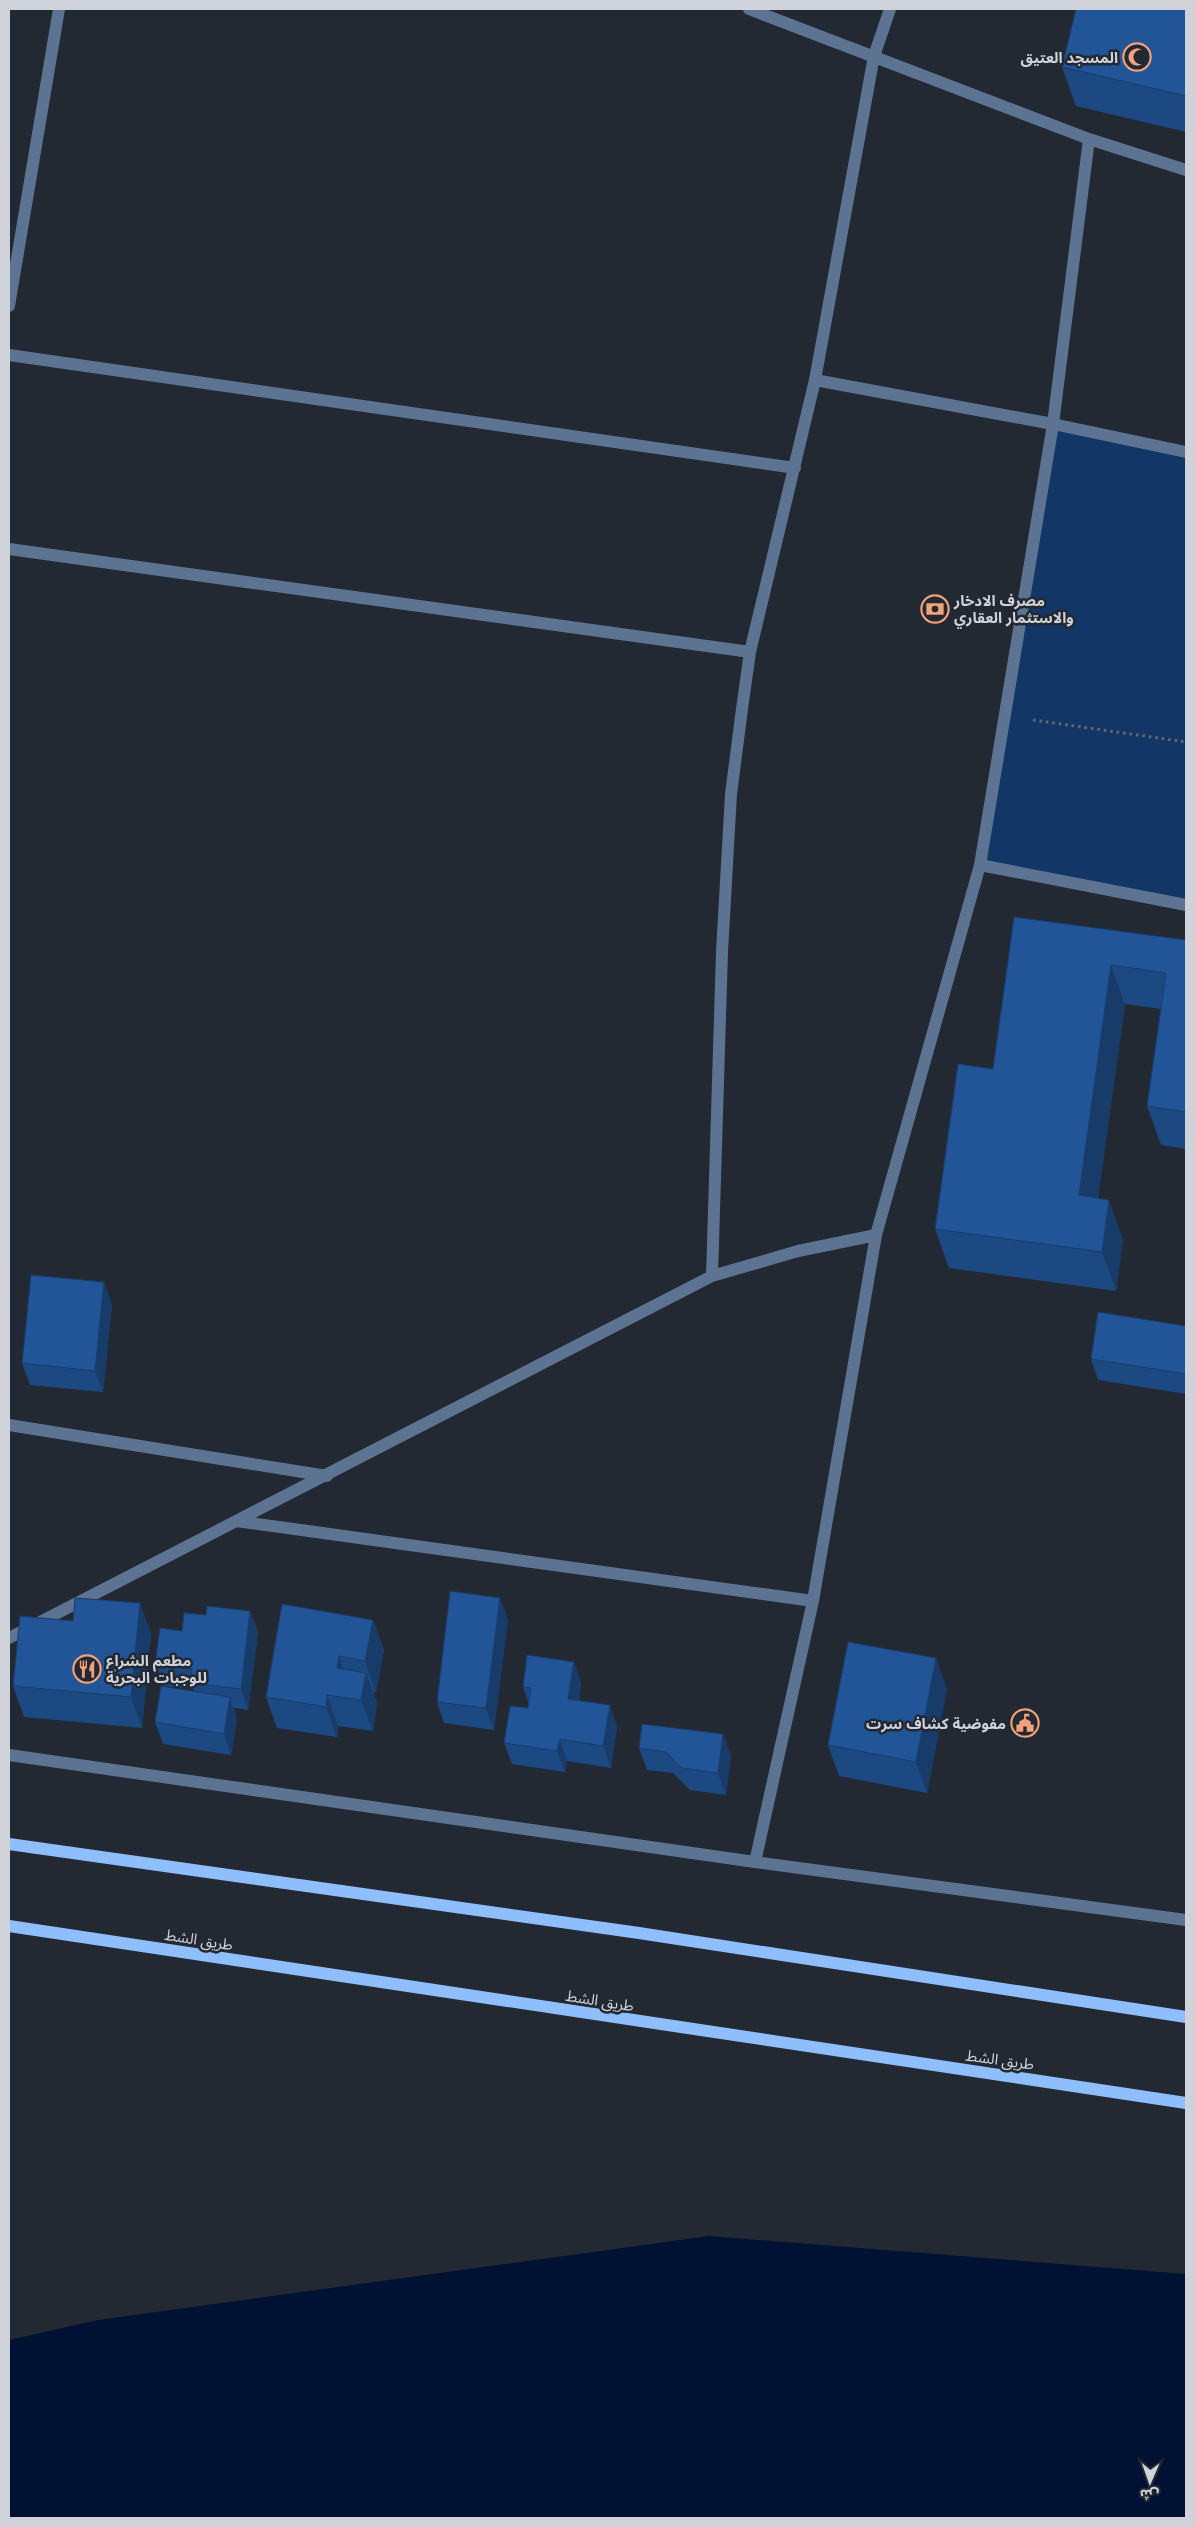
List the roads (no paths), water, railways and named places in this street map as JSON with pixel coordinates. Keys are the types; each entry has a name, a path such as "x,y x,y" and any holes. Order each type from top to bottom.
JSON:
{"main road":[{"path":"9,1844 639,1934 1186,2017"},
{"name":"طريق الشط","path":"9,1926 1186,2103"}],"street":[{"path":"9,306 60,9"},
{"path":"749,9 1089,138 1186,170"},
{"path":"712,1276 722,952 730,804 750,652 815,380 874,56 890,9"},
{"path":"755,1862 813,1601 876,1235 980,864 1053,424 1089,138"},
{"path":"9,355 795,468"},
{"path":"815,380 1053,424 1186,452"},
{"path":"9,549 750,652"},
{"path":"980,864 1186,905"},
{"path":"9,1638 236,1520 327,1476 712,1276 798,1252 876,1235"},
{"path":"9,1425 327,1476"},
{"path":"236,1520 813,1601"},
{"path":"9,1755 755,1862 1186,1920"}],"place":[{"name":"المسجد العتيق","path":"1137,57"},
{"name":"مصرف الادخار والاستثمار العقاري","path":"935,609"},
{"name":"مطعم الشراع للوجبات البحرية","path":"87,1669"},
{"name":"مفوضية كشاف سرت","path":"1025,1723"}]}
